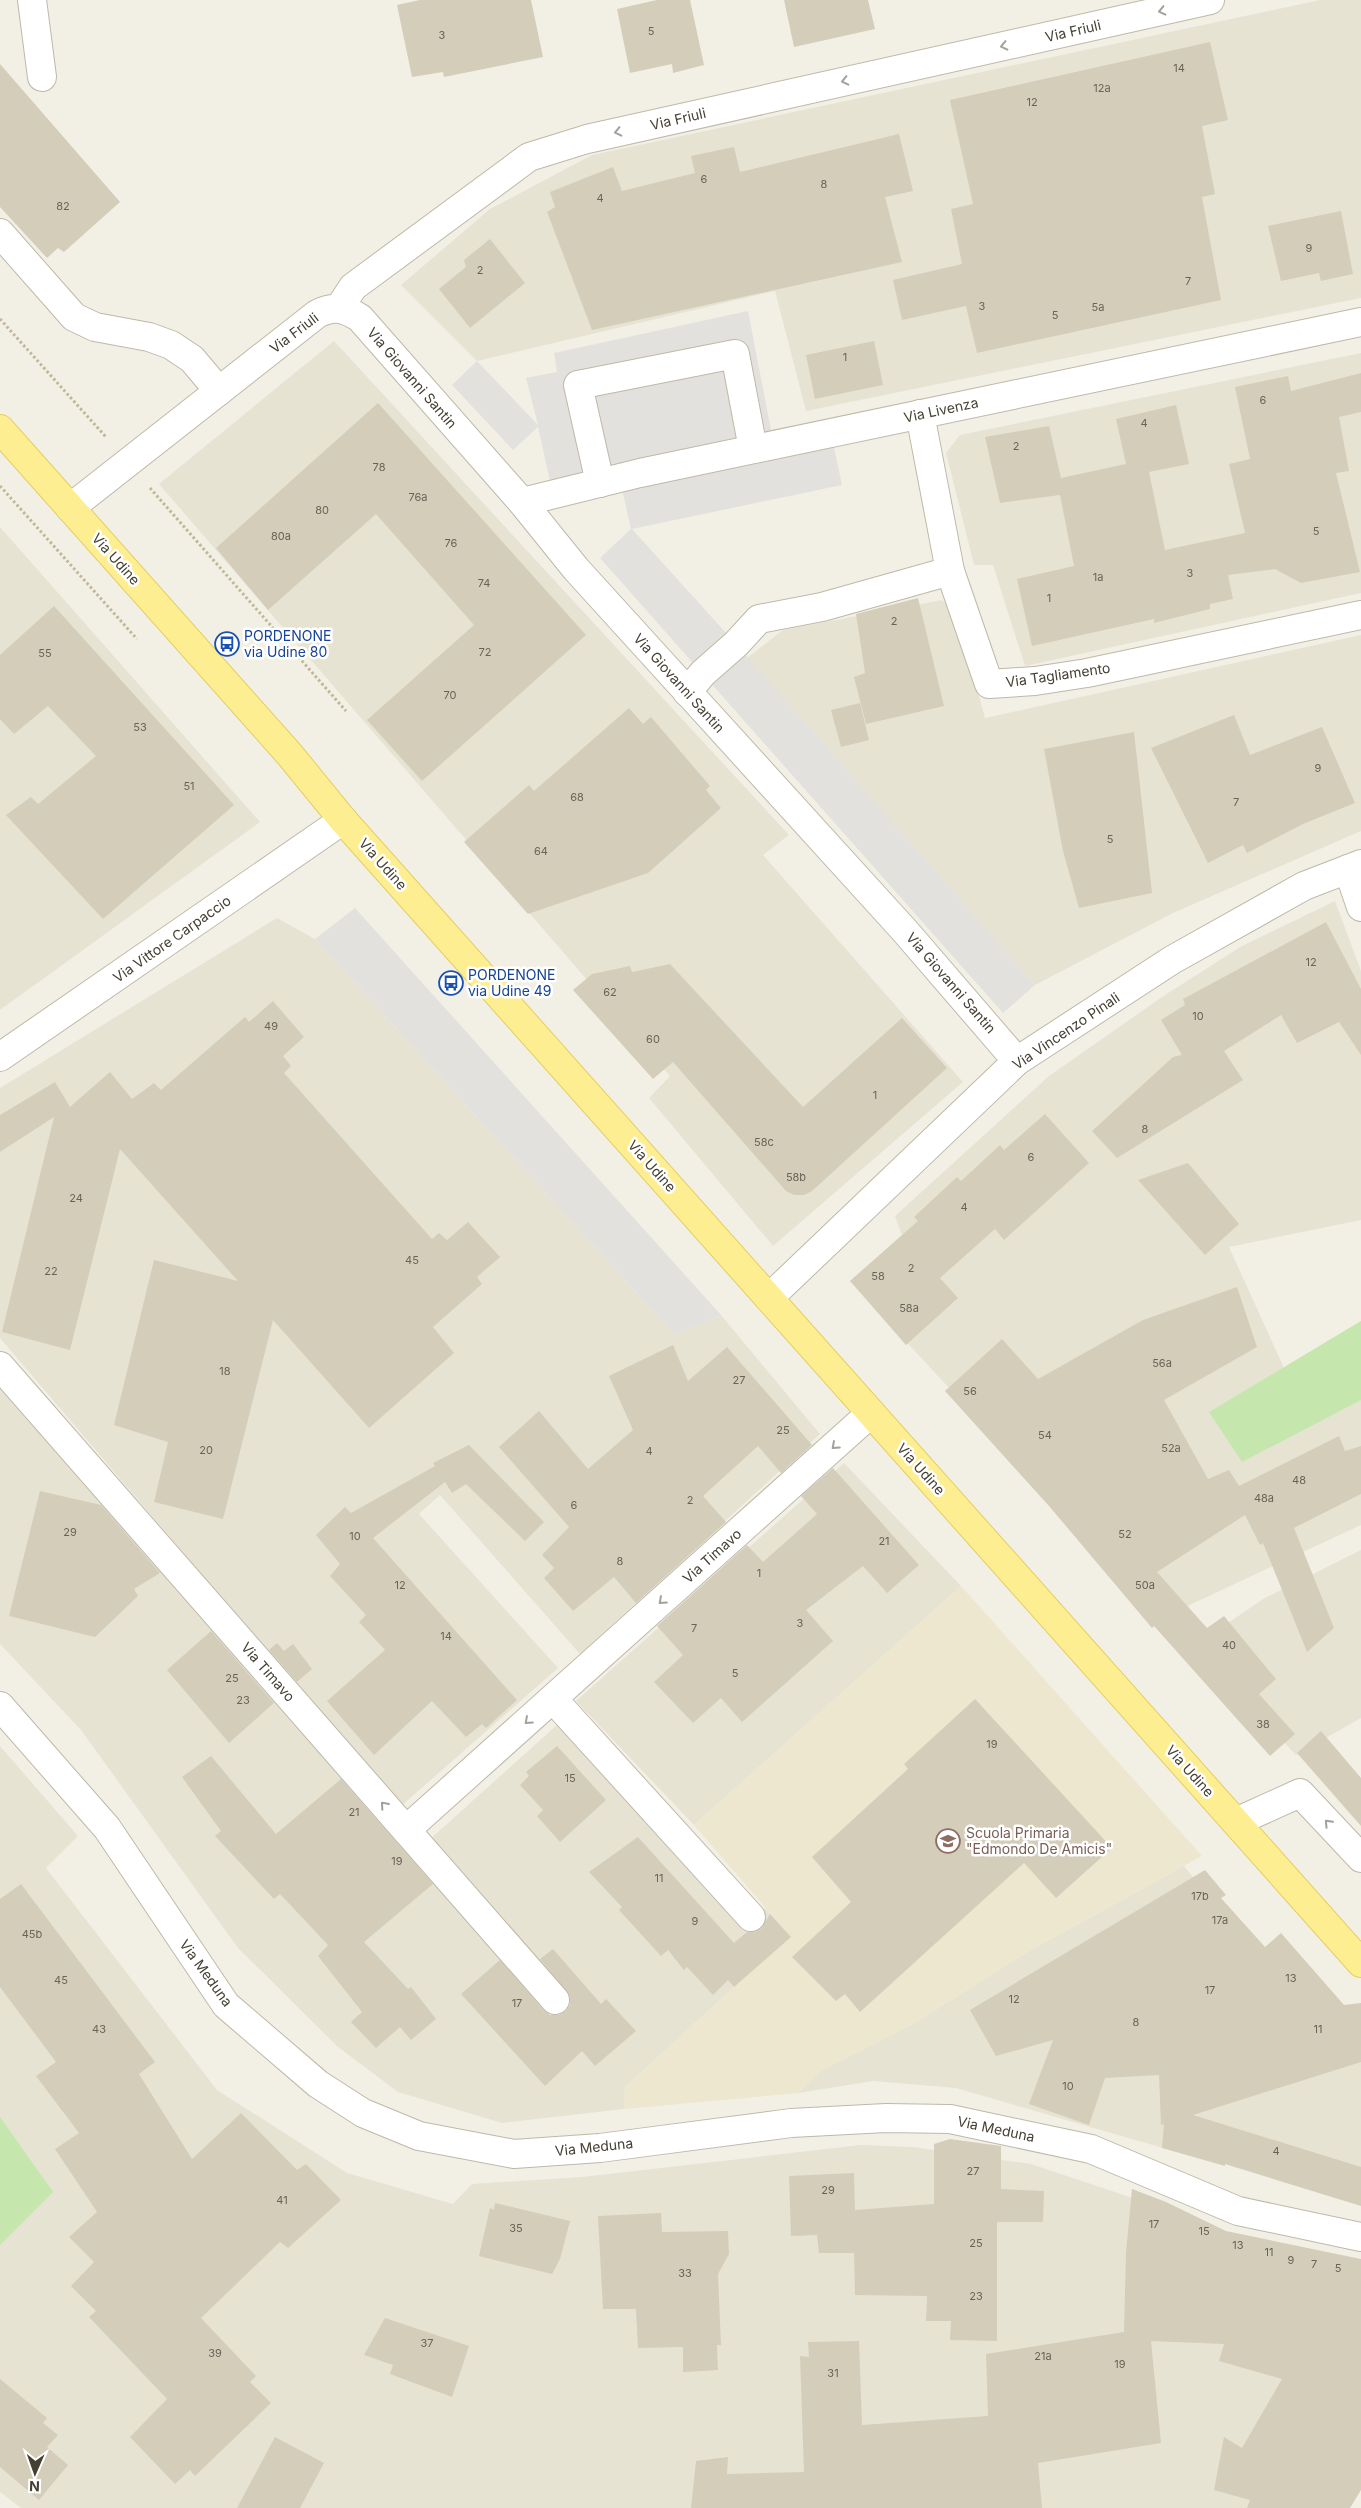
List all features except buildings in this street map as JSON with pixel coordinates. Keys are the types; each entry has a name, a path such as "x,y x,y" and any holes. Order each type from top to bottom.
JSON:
{"main road":[{"name":"Via Udine","path":"0,429 290,755 343,820 1361,1963"}],"street":[{"path":"32,0 42,77"},
{"name":"Via Friuli","path":"219,391 317,314 328,309 340,307 353,287 529,157 597,137 1210,0"},
{"path":"0,233 74,317 95,327 149,337 172,345 192,359 219,391 70,508"},
{"name":"Via Giovanni Santin","path":"340,307 360,318 522,502 576,569 906,931 1018,1061"},
{"name":"Via Livenza","path":"522,502 753,449 1361,322"},
{"path":"600,484 578,385 735,354 753,449"},
{"path":"687,692 759,619 822,607 950,572 920,414"},
{"name":"Via Tagliamento","path":"950,572 989,684 1035,681 1087,673 1361,615"},
{"name":"Via Vittore Carpaccio","path":"0,1057 343,820"},
{"path":"1354,866 1361,907"},
{"name":"Via Vincenzo Pinali","path":"769,1298 1018,1061 1172,960 1304,886 1354,866"},
{"name":"Via Timavo","path":"0,1366 406,1830 872,1413"},
{"path":"553,1699 751,1917"},
{"name":"Via Meduna","path":"0,1706 106,1828 226,2005 318,2084 363,2113 419,2136 514,2154 600,2148 791,2123 886,2118 950,2119 1091,2149 1238,2211 1361,2237"},
{"path":"1236,1822 1300,1793 1361,1858"},
{"path":"406,1830 555,2000"}],"path":[{"path":"0,319 108,440"},
{"path":"146,483 346,711"}],"shaded area":[{"path":"1320,0 1361,0 1361,298 806,411 775,291 477,361 401,285 490,209 592,155"},
{"path":"748,311 774,445 831,433 842,485 632,529 736,644 1035,985 1003,1013 600,558 631,529 620,480 553,495 538,427 513,450 452,385 477,361 538,425 526,378 557,372 554,353"},
{"path":"334,341 789,835 763,855 963,1082 773,1246 649,1098 670,1076 159,484"},
{"path":"1361,353 1361,593 1025,666 993,565 974,565 946,453 960,435"},
{"path":"0,527 260,822 0,1010"},
{"path":"942,600 957,616 985,718 1361,635 1361,831 1173,913 1035,985 747,658 783,630"},
{"path":"1335,901 1361,971 1361,1220 1229,1247 1284,1368 1361,1321 1361,1525 1162,1618 850,1281 902,1235 895,1216 1049,1076 1165,995 1242,946"},
{"path":"355,908 721,1315 675,1335 315,939"},
{"path":"277,918 315,939 675,1335 721,1315 820,1434 580,1654 440,1495 419,1514 558,1668 400,1807 0,1338 0,1088"},
{"path":"0,1385 130,1531 551,2017 568,1999 428,1841 558,1724 743,1927 765,1908 790,1936 625,2087 624,2109 502,2123 398,2092 338,2047 238,1948 81,1730 0,1644"},
{"path":"844,1463 961,1586 694,1825 576,1701"},
{"path":"1361,1550 1361,1718 1296,1755 1193,1647 1263,1599"},
{"name":"Scuola Primaria \"Edmondo De Amicis\"","path":"961,1586 1202,1856 1029,1951 913,2024 822,2070 798,2093 624,2109 625,2087 790,1936 694,1825"},
{"path":"0,1746 78,1836 46,1868 217,2090 347,2173 453,2204 472,2184 582,2177 861,2145 913,2147 1031,2164 1121,2194 1280,2253 1338,2508 21,2508 0,2492"},
{"path":"1184,1866 1263,1964 1361,2036 1361,2195 1163,2148 956,2088 873,2081 798,2093 822,2070 913,2024 1029,1951"}],"green space":[{"path":"1361,1321 1361,1400 1242,1462 1209,1412"},
{"path":"0,2117 53,2192 0,2245"}],"place":[{"name":"PORDENONE via Udine 80","path":"227,644"},
{"name":"PORDENONE via Udine 49","path":"451,983"},
{"name":"Scuola Primaria \"Edmondo De Amicis\"","path":"948,1841"}]}
